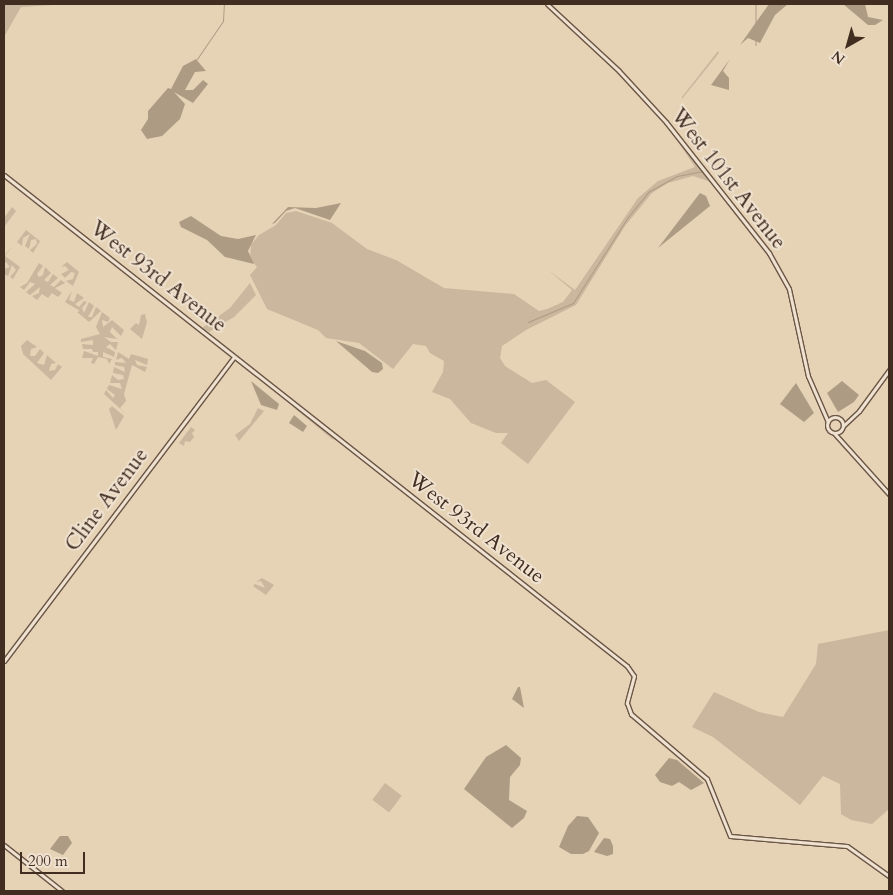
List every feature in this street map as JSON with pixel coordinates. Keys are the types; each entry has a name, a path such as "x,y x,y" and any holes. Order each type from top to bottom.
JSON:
{"street":[{"name":"West 101st Avenue","path":"547,4 619,71 666,122 769,253 789,289 809,379 825,410 828,430 834,434"},
{"name":"West 93rd Avenue","path":"4,175 627,666 634,676 628,710 708,780 730,836 848,846 889,876"},
{"name":"Cline Avenue","path":"4,661 234,357"},
{"path":"889,370 842,428 834,434 845,442 889,494"},
{"name":"West 101st Avenue","path":"825,410 837,418"},
{"path":"828,422 837,418 850,418"},
{"path":"837,418 842,428 845,442"},
{"path":"4,844 62,891"}],"shaded area":[{"path":"4,4 68,4 21,7 4,37"},
{"path":"755,4 757,4 757,46 755,46"},
{"path":"769,4 788,4 775,15 760,43 748,38 740,45"},
{"path":"843,4 865,4 868,17 883,20 875,25 868,25"},
{"path":"718,51 719,53 682,99 682,97"},
{"path":"196,59 206,71 195,72 185,90 193,90 203,80 208,84 193,103 174,92 185,104 180,119 162,136 147,139 141,130 148,119 148,111 168,88 171,89 183,66"},
{"path":"730,59 723,71 729,78 729,90 711,85"},
{"path":"666,124 711,182 693,176 668,183 652,193 625,226 576,305 526,330 502,346 500,358 505,366 532,383 546,380 575,402 528,464 501,443 508,433 496,433 471,423 450,399 432,392 443,372 444,361 430,353 426,346 413,344 393,369 359,343 326,338 318,330 267,309 250,275 257,267 250,259 251,245 259,235 276,225 286,213 296,211 332,223 367,249 396,260 444,288 514,294 539,311 547,309 563,302 572,290 548,270 575,290 638,198 658,181 695,167"},
{"path":"700,193 706,196 710,206 658,248"},
{"path":"341,203 330,220 295,208 286,211 272,224 288,207 316,208"},
{"path":"12,207 16,211 4,227 4,218"},
{"path":"191,216 221,236 238,239 256,235 248,251 254,264 225,257 207,240 181,227 179,222"},
{"path":"26,230 40,241 33,253 30,250 37,244 36,239 31,240 29,249 25,246 30,234 23,238 22,246 17,242"},
{"path":"13,245 5,256 20,267 13,279 10,277 16,270 12,265 8,276 4,274 4,269 10,267 6,262 4,264 4,256"},
{"path":"67,262 79,272 73,286 66,281 73,279 75,273 71,272 65,278 61,274 69,270 65,266 61,267"},
{"path":"39,263 43,266 37,274 39,277 43,275 45,267 51,273 44,280 48,282 53,274 58,278 50,285 54,287 61,280 65,283 55,288 62,293 58,297 52,293 48,298 42,294 37,300 32,296 39,293 40,287 30,295 26,292 35,284 30,282 24,290 20,287 27,283"},
{"path":"250,283 256,295 234,317 209,332 202,328 230,308"},
{"path":"72,291 69,300 74,302 77,293 84,298 75,304 79,307 84,301 87,302 82,308 84,313 89,302 94,306 88,317 92,317 96,307 101,311 89,322 77,312 80,311 65,302"},
{"path":"102,312 110,318 108,322 102,320 103,327 112,320 124,330 121,336 112,327 110,332 117,339 104,337 111,342 118,342 116,350 110,344 106,347 115,352 114,357 103,352 103,357 112,359 109,364 107,359 98,357 94,364 91,363 93,358 82,358 84,351 98,356 98,352 93,352 92,349 83,349 82,344 93,345 93,340 81,342 81,339 100,334 96,327"},
{"path":"145,314 147,322 142,339 130,329 136,323 139,325 141,315"},
{"path":"27,340 37,347 31,349 30,356 35,356 40,349 44,353 37,363 44,365 47,355 56,363 51,364 49,371 55,370 58,364 62,367 51,380 23,354 21,346"},
{"path":"336,341 365,351 382,363 383,369 378,373 372,372"},
{"path":"118,352 129,359 131,354 148,359 147,365 135,360 137,365 147,367 145,372 132,365 124,394 126,401 120,408 126,414 104,394 106,390 113,398 115,395 107,389 109,385 122,389 120,383 110,383 112,375 118,380 124,379 123,375 113,373 114,367 125,372 124,367 115,365 115,362 126,363 122,358 116,360"},
{"path":"251,381 279,404 277,410 261,405"},
{"path":"842,381 859,395 854,402 838,412 827,393"},
{"path":"796,383 814,413 804,422 780,404"},
{"path":"112,406 124,416 116,430 109,409"},
{"path":"293,407 302,412 338,440 332,439"},
{"path":"258,408 264,411 239,441 235,435 250,424"},
{"path":"294,415 307,426 303,432 289,423"},
{"path":"191,427 195,430 192,433 194,437 190,442 185,441 184,446 179,443"},
{"path":"262,578 274,585 266,595 253,586 255,584 265,588 261,581 256,582"},
{"path":"889,630 889,809 872,824 851,820 841,814 840,784 823,776 800,805 713,737 692,727 714,692 759,712 783,717 816,664 818,644"},
{"path":"518,687 520,687 524,708 512,699"},
{"path":"506,745 521,758 520,765 510,777 509,800 527,811 524,818 512,828 464,789 486,757"},
{"path":"669,758 677,760 704,783 691,790 679,782 672,786 660,782 655,775"},
{"path":"385,783 402,796 389,812 372,800"},
{"path":"577,816 588,817 599,833 589,851 583,854 571,854 559,847 568,826"},
{"path":"60,836 68,836 72,843 63,855 50,849"},
{"path":"604,838 610,839 613,846 613,854 607,856 594,852"}],"waterway":[{"path":"197,59 223,21 224,4"},
{"path":"528,322 573,303 628,217 648,192 677,176 702,171"}]}
